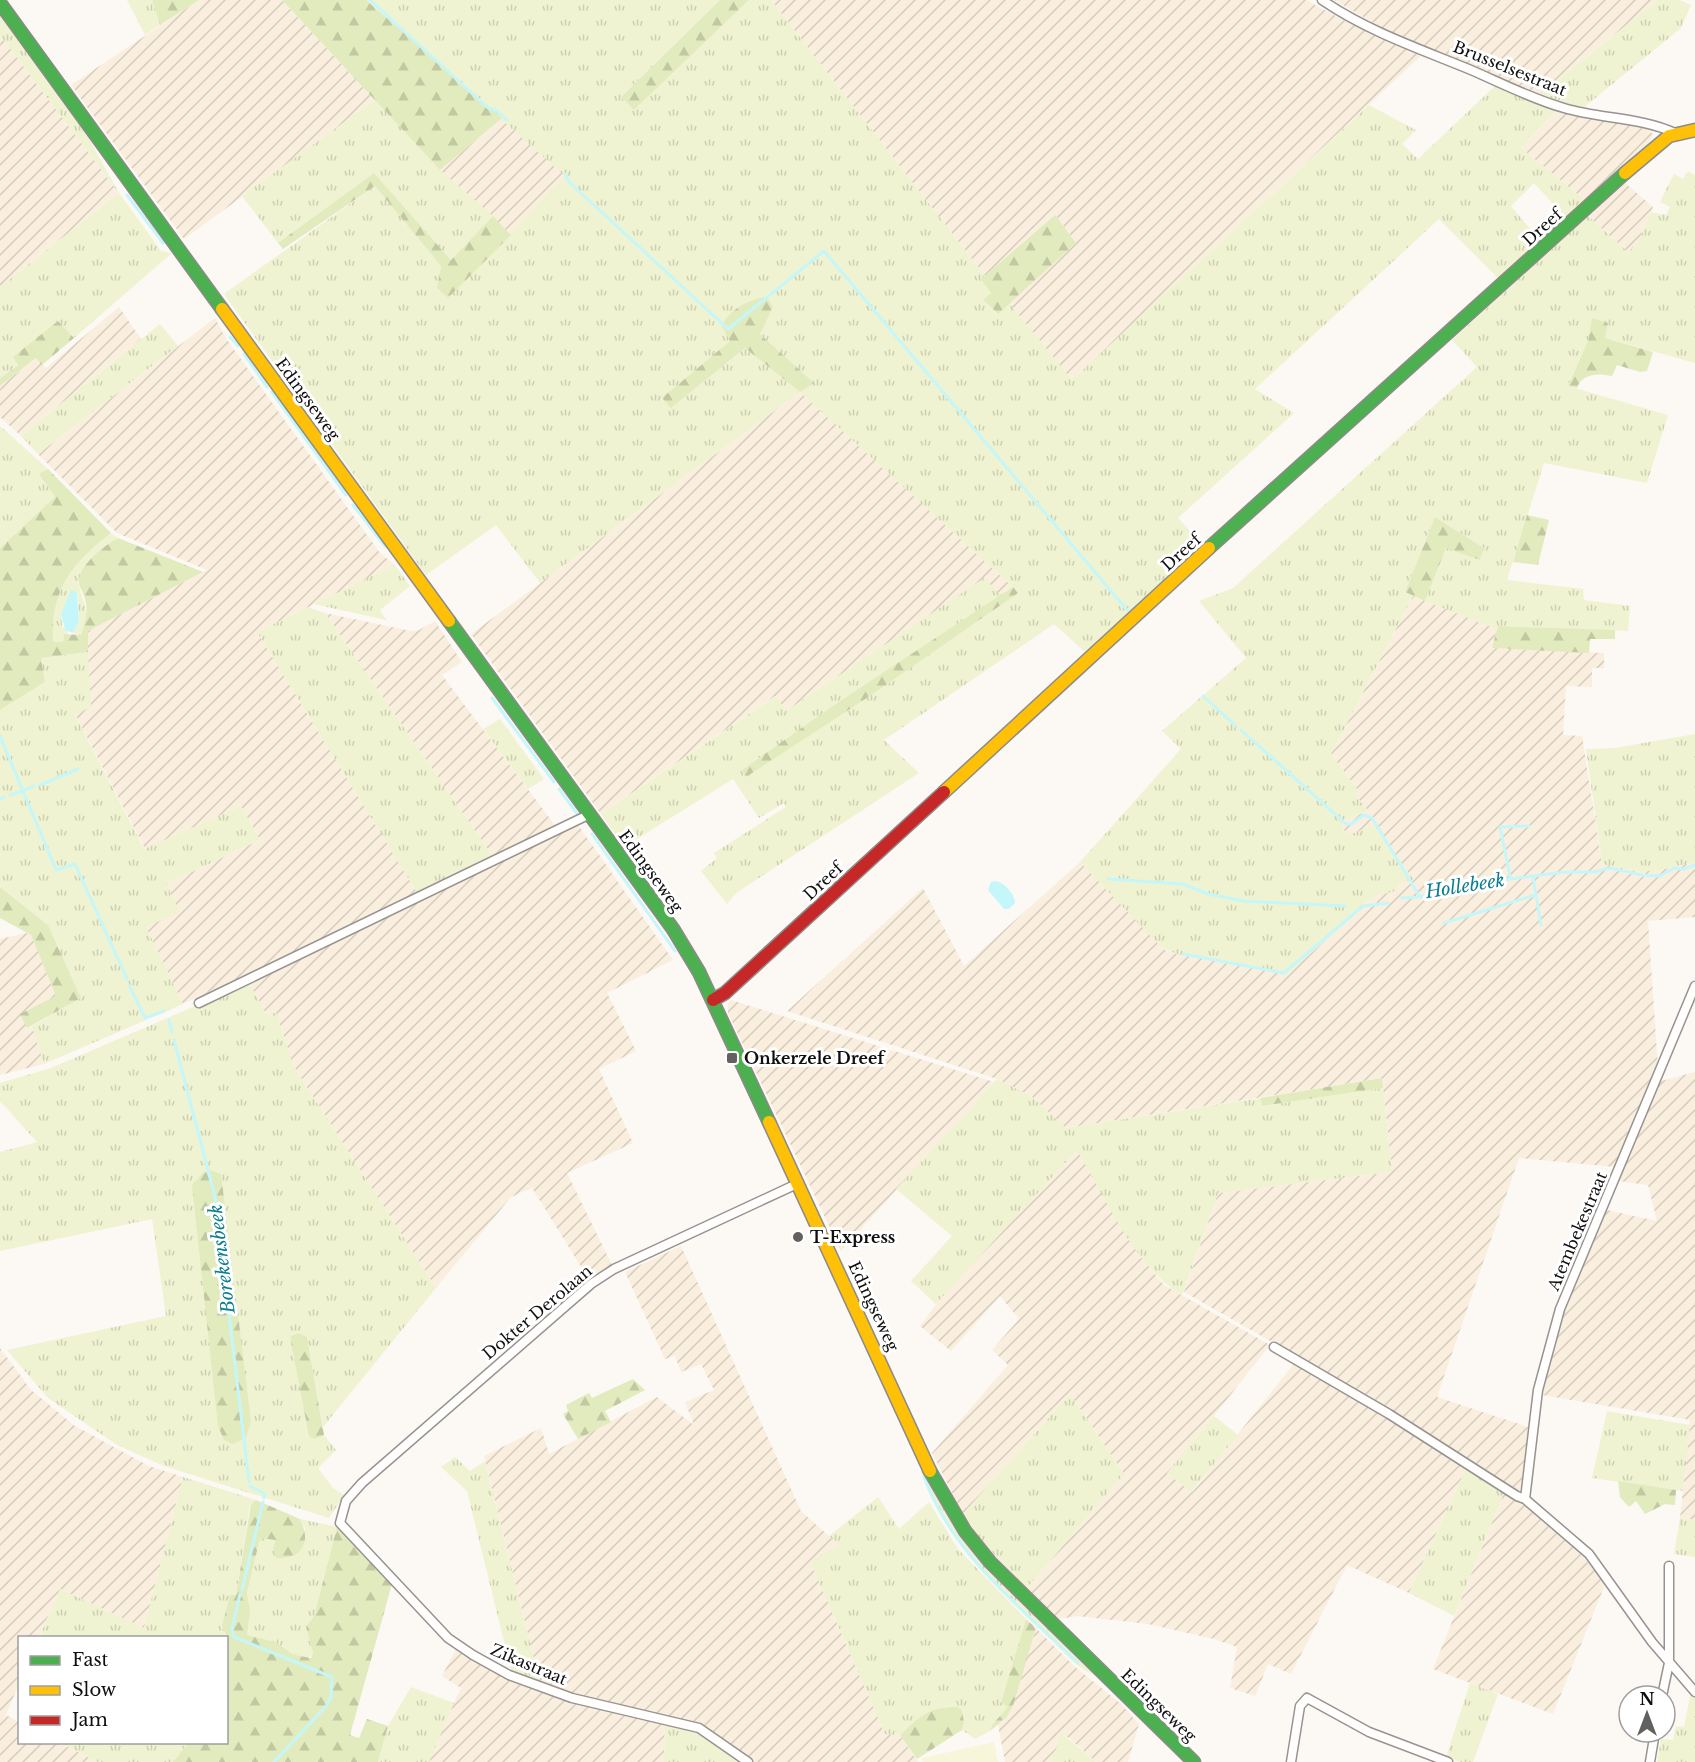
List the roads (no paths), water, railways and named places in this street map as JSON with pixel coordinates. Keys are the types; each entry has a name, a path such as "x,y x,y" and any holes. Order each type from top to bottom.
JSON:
{"main road":[{"name":"Edingseweg","path":"0,3 673,929 713,1000 947,1503 965,1531 990,1562 1194,1762"},
{"name":"Brusselsestraat","path":"1675,133 1695,130"},
{"name":"Dreef","path":"713,1000 733,987 1170,584 1647,153 1675,133"}],"street":[{"name":"Brusselsestraat","path":"1322,0 1342,14 1385,36 1552,105 1583,114 1654,124 1675,133"},
{"path":"199,1003 590,814"},
{"name":"Atembekestraat","path":"1525,1498 1538,1390 1560,1309 1695,986"},
{"name":"Dokter Derolaan","path":"340,1523 346,1501 362,1483 591,1284 622,1265 799,1183"},
{"path":"1274,1347 1389,1414 1517,1496 1525,1498 1589,1554 1669,1663 1695,1692"},
{"name":"Zikastraat","path":"340,1523 448,1638 473,1655 510,1675 572,1698 699,1728 748,1762"},
{"path":"1665,1684 1669,1663 1669,1566"},
{"path":"1291,1762 1300,1706 1306,1698 1369,1732 1448,1762"},
{"path":"1650,1762 1653,1744"}],"water":[{"path":"71,590 77,592 79,622 73,633 65,630 61,614"},
{"path":"995,881 1005,886 1013,896 1015,903 1009,909 1004,909 988,890 991,882"}],"waterway":[{"path":"370,0 487,107 497,111 507,120"},
{"path":"565,174 569,182 728,329 824,251 1127,610"},
{"path":"127,195 163,243"},
{"path":"230,337 238,346"},
{"path":"244,354 267,387"},
{"path":"272,392 346,495"},
{"path":"353,505 385,546"},
{"name":"Hollebeek","path":"1203,696 1236,726"},
{"path":"492,698 554,782"},
{"name":"Hollebeek","path":"1241,730 1346,824 1352,824 1363,815 1372,818 1420,897 1462,885 1565,872 1594,872 1610,868 1642,875 1660,876 1674,868 1684,869 1695,865"},
{"path":"0,736 23,791 34,786"},
{"path":"40,785 78,769"},
{"path":"559,789 578,815"},
{"name":"Borekensbeek","path":"10,795 23,791 56,870 75,864 127,979"},
{"name":"Borekensbeek","path":"0,799 4,797"},
{"path":"1510,876 1500,827 1529,826"},
{"path":"592,834 675,951"},
{"path":"1533,877 1541,925"},
{"path":"1108,879 1183,884 1208,894 1244,901 1345,906"},
{"path":"1444,923 1535,895"},
{"path":"1402,898 1420,897"},
{"path":"1183,954 1284,973 1363,906 1388,903"},
{"name":"Borekensbeek","path":"129,985 145,1018 164,1011"},
{"name":"Borekensbeek","path":"169,1020 172,1032"},
{"name":"Borekensbeek","path":"174,1040 215,1197 249,1482"},
{"path":"924,1477 952,1531 970,1555 1011,1600 1078,1663"},
{"name":"Borekensbeek","path":"250,1486 265,1494 264,1498"},
{"name":"Borekensbeek","path":"242,1590 263,1502"},
{"name":"Borekensbeek","path":"240,1594 232,1629 234,1637 332,1677 331,1697 327,1705 274,1762"}],"place":[{"name":"Onkerzele Dreef","path":"732,1058"},
{"name":"T-Express","path":"798,1237"}]}
